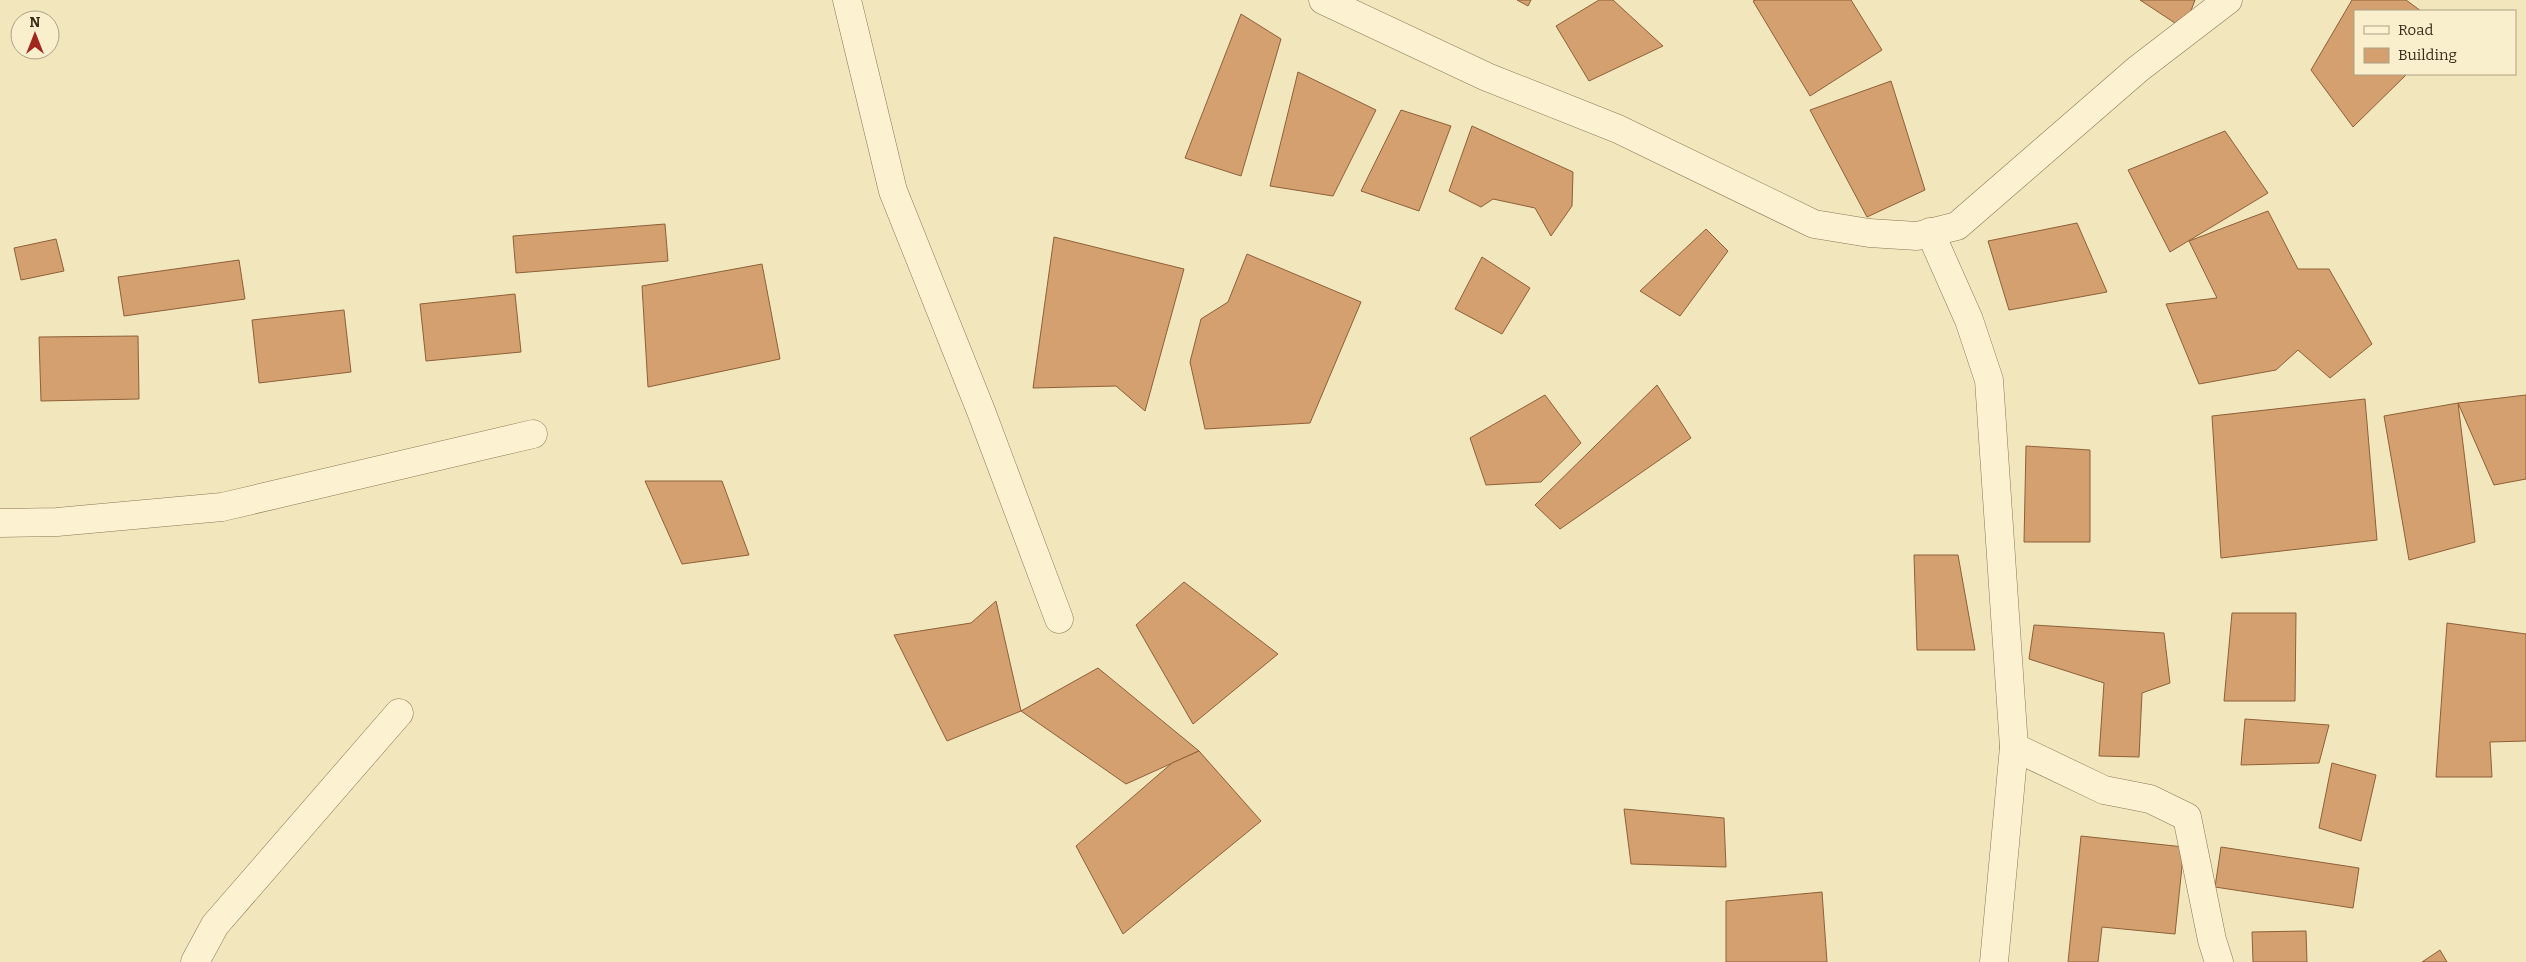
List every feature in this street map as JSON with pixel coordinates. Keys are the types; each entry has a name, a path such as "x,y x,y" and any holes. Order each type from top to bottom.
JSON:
{"street":[{"path":"847,0 893,191 981,410 1060,619"},
{"path":"1323,0 1361,8 1487,77 1618,129 1814,224 1868,233 1917,236 1957,226 2138,69 2228,0"},
{"path":"1930,232 1969,320 1989,380 2014,747 1994,962"},
{"path":"0,523 57,522 222,507 533,434"},
{"path":"195,962 215,925 399,713"},
{"path":"2014,747 2104,790 2150,799 2187,817 2212,940 2220,962"}],"building":[{"path":"1517,0 1531,0 1528,6"},
{"path":"1599,0 1613,0 1663,46 1589,81 1556,26"},
{"path":"1851,0 1882,50 1810,96 1753,1"},
{"path":"2140,0 2195,0 2184,29"},
{"path":"2352,0 2406,0 2420,10 2354,10 2354,75 2406,75 2353,127 2311,70"},
{"path":"1241,14 1281,39 1241,176 1185,158"},
{"path":"1298,72 1376,110 1333,196 1270,186"},
{"path":"1891,81 1925,190 1867,217 1810,110"},
{"path":"1401,110 1451,126 1419,211 1361,191"},
{"path":"1472,126 1573,172 1572,206 1551,236 1535,208 1493,199 1481,207 1449,191"},
{"path":"2225,131 2268,193 2170,252 2128,170"},
{"path":"2268,211 2298,269 2329,269 2372,344 2330,378 2298,350 2276,370 2199,384 2166,304 2217,298 2189,241"},
{"path":"2077,223 2107,292 2009,310 1988,241"},
{"path":"665,224 668,261 516,273 513,236"},
{"path":"1706,229 1728,251 1680,316 1640,291"},
{"path":"1054,237 1184,269 1145,411 1116,386 1033,388"},
{"path":"56,239 64,271 21,280 14,248"},
{"path":"1247,254 1361,302 1310,423 1205,429 1190,362 1201,319 1228,302"},
{"path":"1482,257 1530,288 1502,334 1455,309"},
{"path":"239,260 245,299 124,316 118,277"},
{"path":"762,264 780,359 648,387 642,286"},
{"path":"515,294 521,352 426,361 420,304"},
{"path":"344,310 351,372 259,383 252,320"},
{"path":"138,336 139,399 41,401 39,337"},
{"path":"1657,385 1691,438 1560,529 1535,505"},
{"path":"1545,395 1581,443 1541,482 1486,485 1470,438"},
{"path":"2526,395 2526,479 2494,485 2458,403"},
{"path":"2365,399 2377,540 2221,558 2212,416"},
{"path":"2458,403 2475,542 2409,560 2384,416"},
{"path":"2026,446 2090,450 2090,542 2024,542"},
{"path":"645,481 722,481 749,555 682,564"},
{"path":"1914,555 1958,555 1975,650 1917,650"},
{"path":"1184,582 1278,654 1193,724 1136,625"},
{"path":"996,601 1021,711 947,741 894,635 971,623"},
{"path":"2232,613 2296,613 2295,701 2224,701"},
{"path":"2447,623 2526,634 2526,741 2490,742 2492,777 2436,777"},
{"path":"2034,625 2164,633 2170,683 2142,693 2139,757 2099,756 2104,683 2029,659"},
{"path":"1098,668 1199,751 1126,784 1021,711"},
{"path":"2245,719 2329,725 2319,763 2241,765"},
{"path":"1199,751 1261,821 1123,934 1076,846 1172,763"},
{"path":"2332,763 2376,775 2361,841 2319,828"},
{"path":"1624,809 1724,818 1726,867 1631,864"},
{"path":"2081,836 2184,847 2175,934 2102,927 2098,962 2068,962"},
{"path":"2221,847 2359,868 2353,908 2215,887"},
{"path":"1822,892 1827,962 1726,962 1726,901"},
{"path":"2306,931 2307,962 2253,962 2252,932"},
{"path":"2440,950 2447,962 2422,962"}]}
